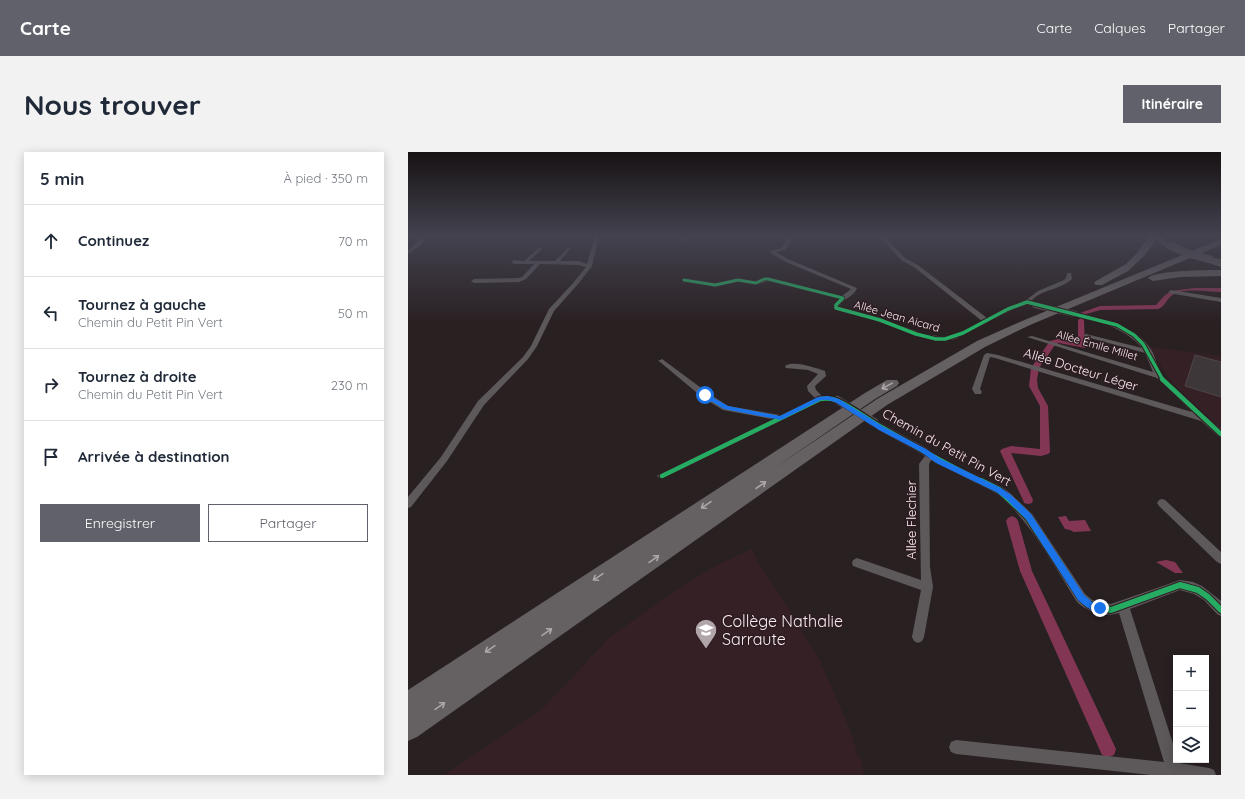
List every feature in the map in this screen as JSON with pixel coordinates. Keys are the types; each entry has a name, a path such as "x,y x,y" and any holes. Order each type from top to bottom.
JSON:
{"highway":[{"path":"1065,300 1128,268 1132,264"},
{"path":"408,704 870,396 991,330 1155,264"},
{"path":"408,728 882,402 1042,309 1162,264"},
{"path":"1042,309 1158,277 1180,274 1221,274"}],"street":[{"path":"517,284 537,264"},
{"path":"408,504 444,459 481,403 526,358 534,346 551,310 569,292 590,266 585,264"},
{"path":"797,264 854,288 843,298"},
{"path":"912,264 985,320"},
{"name":"Allée Jean Aicard","path":"843,298 836,305 836,308 934,338 953,338 985,320 1027,302 1029,299 1040,293 1066,281 1069,278 1069,274"},
{"path":"474,281 521,279"},
{"name":"Allée Jean Aicard","path":"684,280 715,285 738,280 756,283 764,279 768,279 843,298"},
{"path":"1174,293 1221,300"},
{"path":"1027,302 1042,309 1075,314 1117,325 1125,329 1139,339 1149,352 1159,376 1172,390 1205,418 1221,434"},
{"path":"1086,336 1149,352"},
{"name":"Allée Émile Millet","path":"1030,337 1159,376"},
{"name":"Allée Docteur Léger","path":"978,392 976,389 987,355 996,356 1205,418"},
{"path":"662,361 705,395 726,408 781,418"},
{"path":"789,366 809,368 822,373 822,376 811,386 812,391 820,399"},
{"name":"Chemin du Petit Pin Vert","path":"662,476 820,399 828,398 837,400 939,461 999,490 1008,497 1028,516 1081,598 1089,605 1111,610 1180,585 1199,590 1208,596 1221,610"},
{"name":"Allée Flechier","path":"918,637 927,587 925,567 924,464 930,455"},
{"path":"1162,503 1221,559"},
{"name":"Allée Flechier","path":"857,563 927,587"},
{"path":"1122,606 1174,770"},
{"path":"956,747 1209,775"}],"shaded area":[{"path":"1150,347 1221,356 1221,429 1175,386 1165,373"},
{"path":"1066,516 1069,521 1085,520 1091,531 1074,532 1065,529 1058,517"},
{"name":"Collège Nathalie Sarraute","path":"752,549 759,564 784,601 821,663 851,732 858,757 861,758 864,775 444,775 542,709 611,636 684,585 717,565"},
{"path":"1166,560 1175,562 1183,573 1175,573 1156,562"}],"building":[{"path":"1195,355 1221,362 1221,397 1185,386"}],"waterway":[{"path":"1083,313 1100,308 1158,307 1169,295 1174,292 1221,290"},
{"path":"1053,343 1058,341 1082,346 1081,320"},
{"path":"1036,366 1051,345"},
{"path":"1028,500 1005,451 1011,449 1041,453 1045,452 1044,406 1033,386 1035,368"},
{"path":"1012,521 1026,571 1108,749"}],"cycle path":[{"path":"684,280 715,285 738,280 756,283 764,279 768,279 843,298 836,305 836,308 880,320 916,334 936,339 945,339 963,333 1008,309 1027,302 1117,325 1129,332 1143,344 1147,349 1160,377 1221,434"},
{"path":"662,476 820,399 828,398 837,400 882,428 923,450 939,461 999,490 1008,497 1028,517 1081,598 1089,605 1111,610 1180,585 1193,588 1203,593 1221,610"}],"place":[{"name":"Collège Nathalie Sarraute","path":"706,650"}],"route":[{"path":"705,395 726,408 781,418 820,399 828,398 837,400 882,428 924,450 939,461 999,490 1008,497 1028,516 1081,598 1089,605 1100,608"}]}
